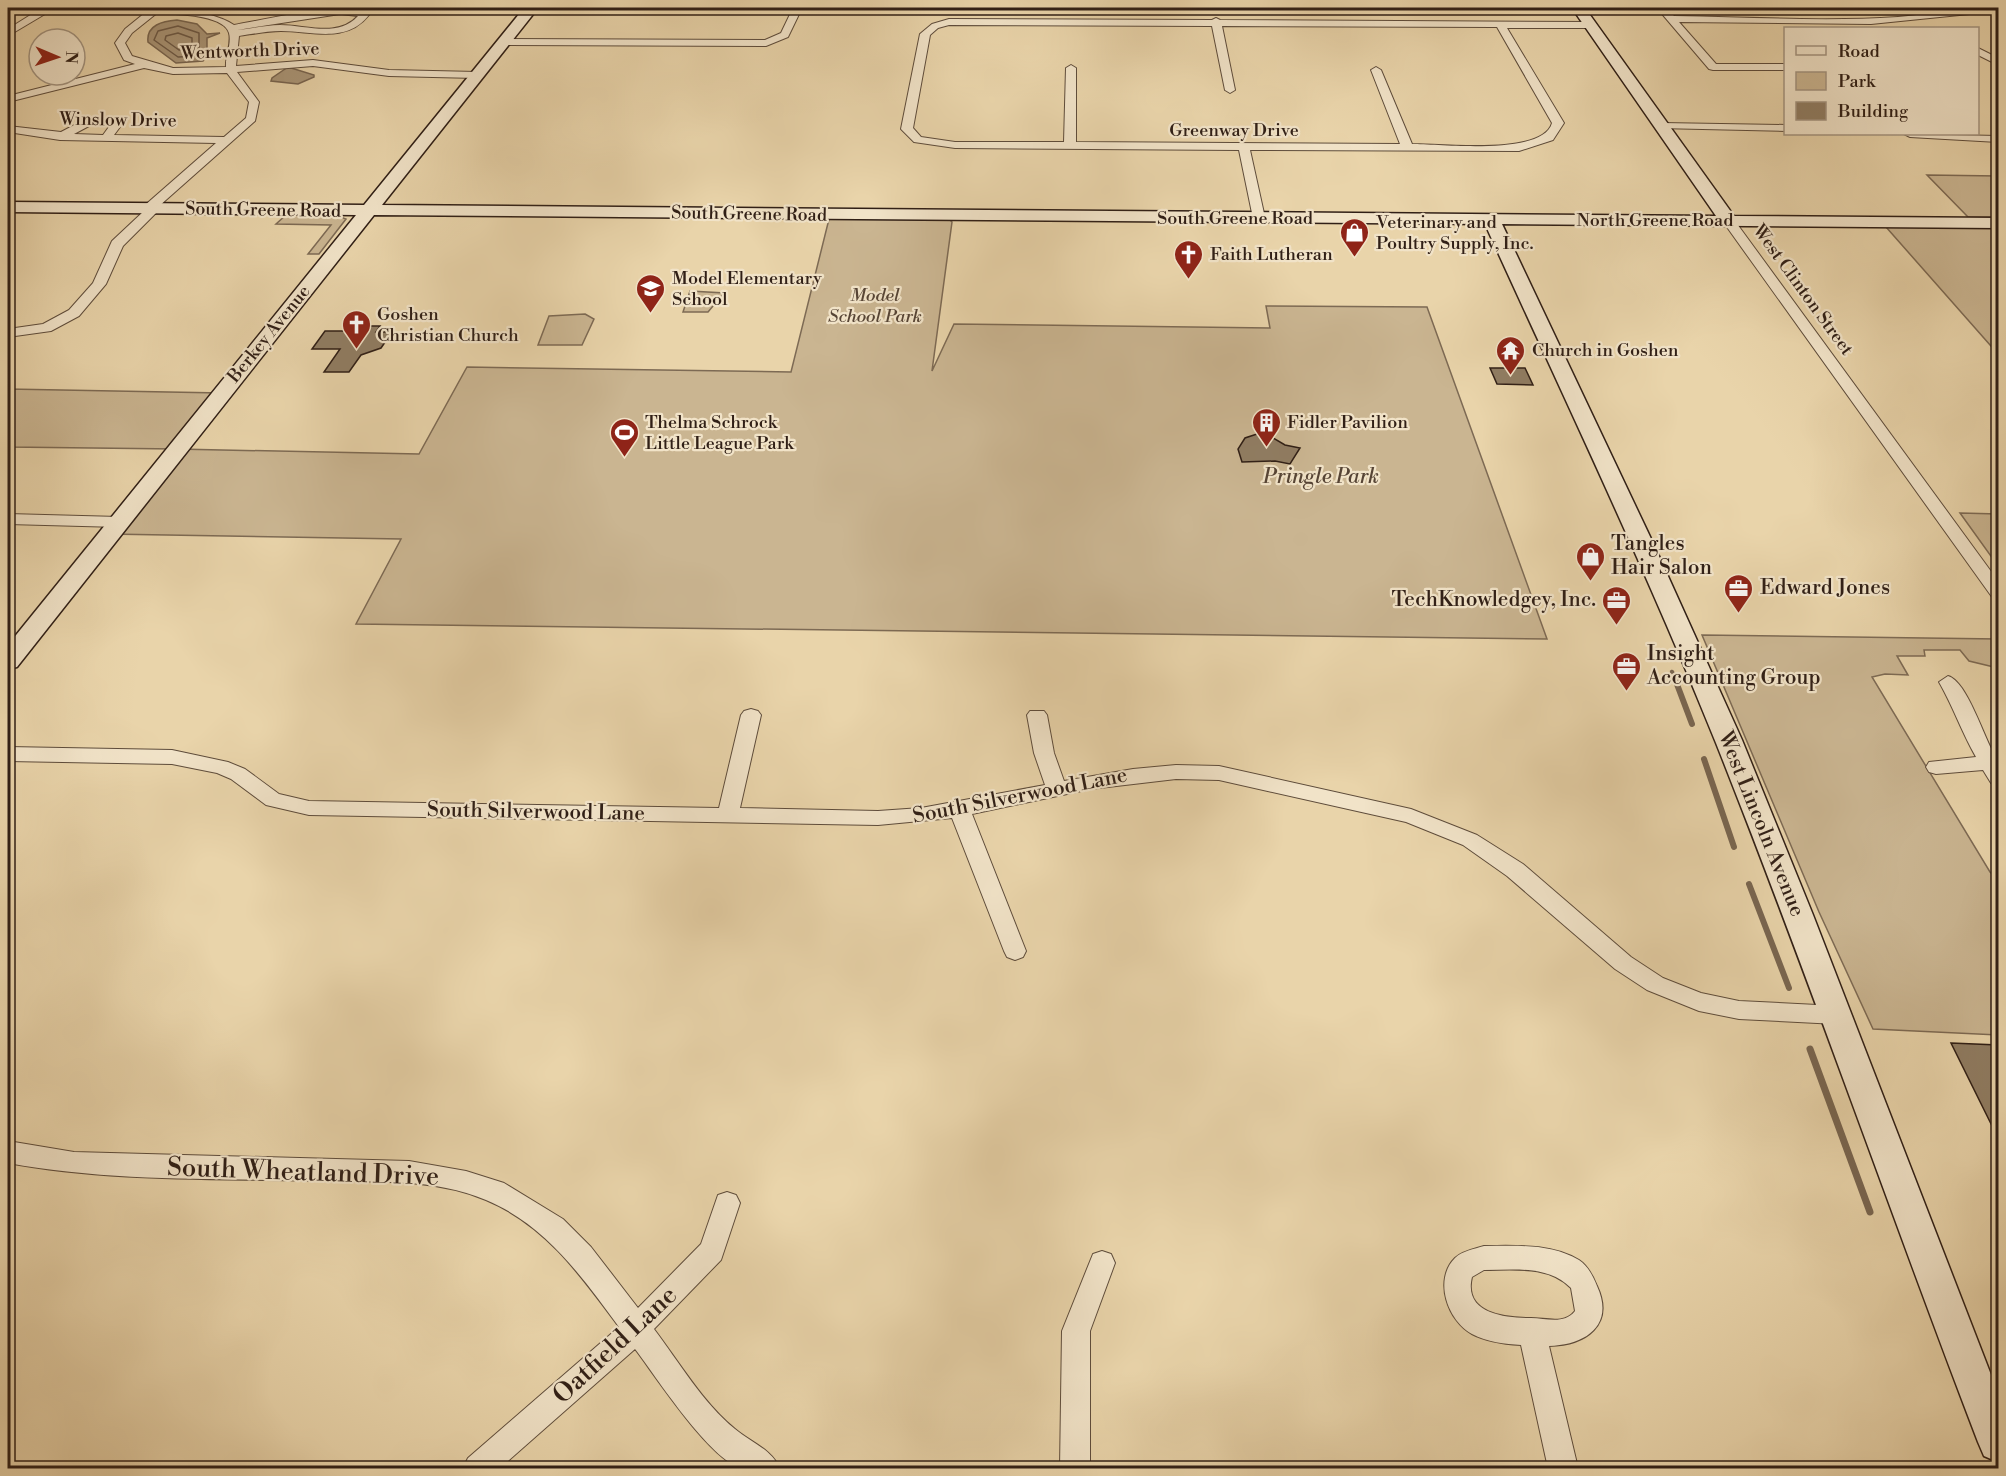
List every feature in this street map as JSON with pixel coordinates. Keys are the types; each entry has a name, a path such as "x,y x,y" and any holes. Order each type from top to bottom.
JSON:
{"street":[{"name":"Berkey Avenue","path":"8,662 531,8"},
{"path":"503,42 766,43 785,35 797,8"},
{"name":"West Clinton Street","path":"1579,8 1728,220 1998,593"},
{"path":"1662,8 1713,67 1784,67"},
{"path":"1673,19 1858,21 1920,19 1988,8 1998,11"},
{"path":"8,33 43,11 153,11 205,14 221,18 233,31 231,69 238,84 252,99 255,108 246,126 188,175 180,188 153,209 117,244 99,284 74,313 46,328 8,333"},
{"path":"144,65 128,58 120,43 128,31 153,11"},
{"path":"320,12 358,12 364,15 355,26 343,31 280,28 233,31 320,12"},
{"path":"1920,19 1936,27"},
{"name":"Greenway Drive","path":"1216,21 969,20 942,23 929,29 925,34 907,129 918,140 942,145 1408,149 1504,149 1532,145 1549,138 1557,129 1556,117 1499,23"},
{"path":"1230,90 1216,21 1591,25"},
{"path":"1979,52 1998,62"},
{"name":"Wentworth Drive","path":"144,65 182,71 316,63 375,72 477,75"},
{"path":"8,99 144,65"},
{"path":"1070,147 1071,68"},
{"path":"1376,70 1408,149"},
{"path":"60,137 86,123 113,120 117,123 106,139"},
{"path":"1662,126 1784,128"},
{"name":"Winslow Drive","path":"8,129 60,137 228,140"},
{"path":"1928,135 1998,139"},
{"path":"1244,148 1259,218"},
{"name":"South Greene Road","path":"8,207 1491,219"},
{"name":"North Greene Road","path":"1491,219 1998,223"},
{"name":"West Lincoln Avenue","path":"1491,219 1591,432 1698,672 1837,1015 1998,1442"},
{"path":"8,519 119,522"},
{"path":"1948,682 1962,705 1975,739 1995,768"},
{"path":"728,815 751,715"},
{"path":"1037,715 1042,746 1057,789"},
{"name":"South Silverwood Lane","path":"8,754 172,758 198,761 237,774 273,800 309,808 904,818 960,811 1145,772 1189,770 1247,778 1411,816 1448,830 1493,854 1538,889 1623,963 1655,984 1699,1002 1718,1007 1760,1012 1837,1015"},
{"path":"1936,767 1995,768"},
{"path":"960,811 1016,951"},
{"name":"South Wheatland Drive","path":"8,1152 74,1163 409,1172 466,1182 495,1191 554,1227 582,1256 636,1329 717,1431 764,1468"},
{"name":"Oatfield Lane","path":"478,1468 636,1329 712,1251 727,1203"},
{"path":"1484,1258 1551,1261 1564,1264 1576,1273 1585,1285 1588,1297 1588,1317 1580,1326 1569,1332 1532,1331 1498,1329 1482,1325 1469,1315 1461,1304 1457,1290 1457,1277 1465,1266 1473,1259 1484,1258"},
{"path":"1075,1468 1076,1331 1102,1263"},
{"path":"1532,1331 1563,1468"}],"green space":[{"path":"1927,175 1998,176 1998,217 1968,217"},
{"path":"286,215 338,216 346,219 319,254 308,254 331,225 276,224"},
{"name":"Pringle Park","path":"829,219 949,219 952,222 932,371 954,324 1270,328 1266,306 1427,307 1547,639 356,624 401,539 108,534 176,449 8,447 8,389 221,393 177,449 419,454 467,367 791,372"},
{"path":"1886,227 1998,228 1998,354"},
{"path":"690,291 724,293 708,312 683,312"},
{"path":"585,314 594,319 582,345 538,345 549,316"},
{"path":"1960,513 1998,514 1998,566"},
{"path":"1702,635 1998,639 1998,668 1969,661 1960,650 1924,650 1925,656 1897,656 1908,675 1885,674 1872,677 1990,872 1998,880 1998,1035 1873,1029 1819,912"}],"water":[{"path":"177,20 197,24 207,34 220,33 207,38 207,55 203,61 176,63 148,42 148,36 156,25"},
{"path":"288,67 314,75 314,77 298,84 271,81"}],"building":[{"name":"Goshen Christian Church","path":"353,326 380,326 376,332 392,332 381,348 361,355 349,372 324,372 340,349 312,349 325,331 350,331"},
{"name":"Church in Goshen","path":"1490,368 1525,368 1533,385 1497,384"},
{"name":"Fidler Pavilion","path":"1263,432 1285,445 1300,448 1290,464 1275,461 1242,462 1238,449 1245,438"},
{"path":"1951,1043 1998,1045 1998,1138"}],"waterway":[{"path":"1672,672 1675,681"},
{"path":"1675,679 1692,724"},
{"path":"1704,759 1734,847"},
{"path":"1749,884 1789,988"},
{"path":"1810,1049 1870,1212"}],"place":[{"name":"Veterinary and Poultry Supply, Inc.","path":"1355,258"},
{"name":"Faith Lutheran","path":"1189,280"},
{"name":"Model Elementary School","path":"651,314"},
{"name":"Goshen Christian Church","path":"356,350"},
{"name":"Church in Goshen","path":"1511,376"},
{"name":"Fidler Pavilion","path":"1266,448"},
{"name":"Thelma Schrock Little League Park","path":"624,458"},
{"name":"Tangles Hair Salon","path":"1590,582"},
{"name":"Edward Jones","path":"1739,614"},
{"name":"TechKnowledgey, Inc.","path":"1617,626"},
{"name":"Insight Accounting Group","path":"1626,692"}],"park label":[{"name":"Model School Park","path":"875,305"}]}
